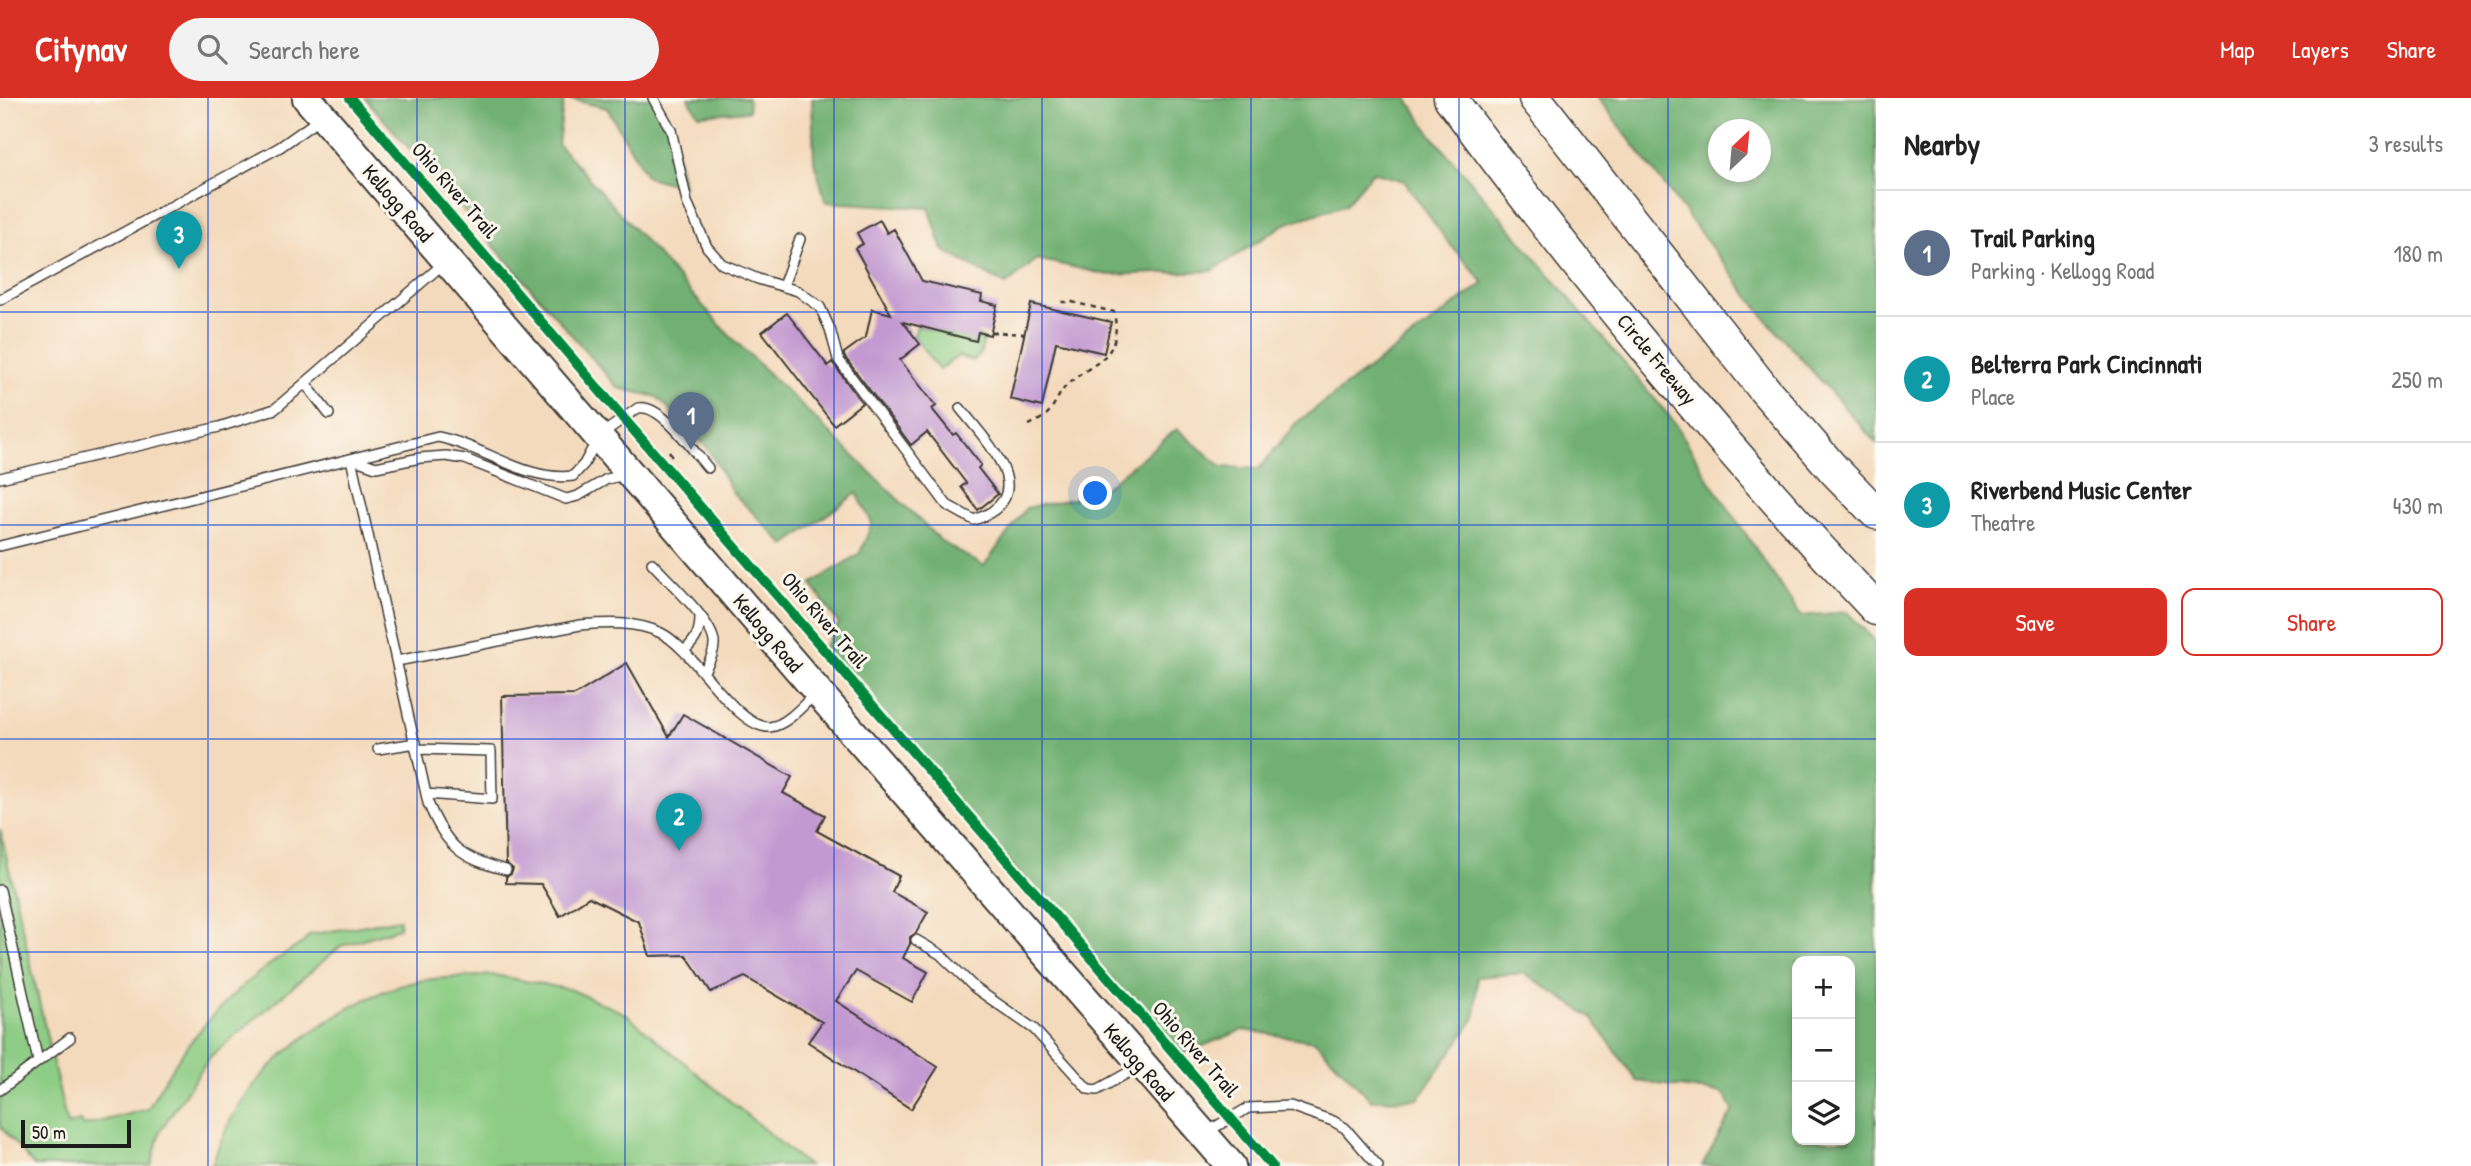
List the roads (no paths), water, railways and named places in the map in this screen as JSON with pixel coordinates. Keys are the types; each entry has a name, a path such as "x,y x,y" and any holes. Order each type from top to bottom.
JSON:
{"highway":[{"name":"Circle Freeway","path":"1450,98 1509,177 1657,360 1816,547 1876,609"},
{"path":"1535,98 1763,388 1876,513"}],"main road":[{"name":"Kellogg Road","path":"315,107 818,692 1231,1166"}],"lane":[{"path":"653,98 671,130 687,202 707,247 722,264 798,291 820,307 830,329 838,359 947,505 974,520 987,516 1002,506 1007,476 997,454 960,408"},
{"path":"0,300 280,147 315,107"},
{"path":"783,286 800,239"},
{"path":"0,478 219,427 275,409 447,261"},
{"path":"305,383 329,414"},
{"path":"0,545 438,437 458,441 529,471 557,478 573,476 584,464 599,436 638,408 652,409 661,414 708,468"},
{"path":"351,459 376,467 420,458 446,456 466,459 566,499 578,496 607,479 632,474"},
{"path":"351,459 426,794 441,833 458,850 477,863 506,870"},
{"path":"652,563 709,628 714,642 711,658 703,673"},
{"path":"685,650 695,641 700,630 700,617"},
{"path":"397,661 580,625 606,623 637,626 659,632 685,650 733,706 759,725 771,727 782,723 818,692"},
{"path":"378,749 417,746 491,751 492,799 426,794"},
{"path":"0,890 38,1061"},
{"path":"916,940 940,954 975,988 1034,1029 1088,1089 1097,1090 1142,1065"},
{"path":"0,1090 70,1038"},
{"path":"1203,1134 1248,1108 1290,1106 1345,1128 1378,1166"}],"place":[{"name":"Riverbend Music Center","path":"179,269"},
{"name":"Trail Parking","path":"691,450"},
{"name":"Belterra Park Cincinnati","path":"679,851"}]}
